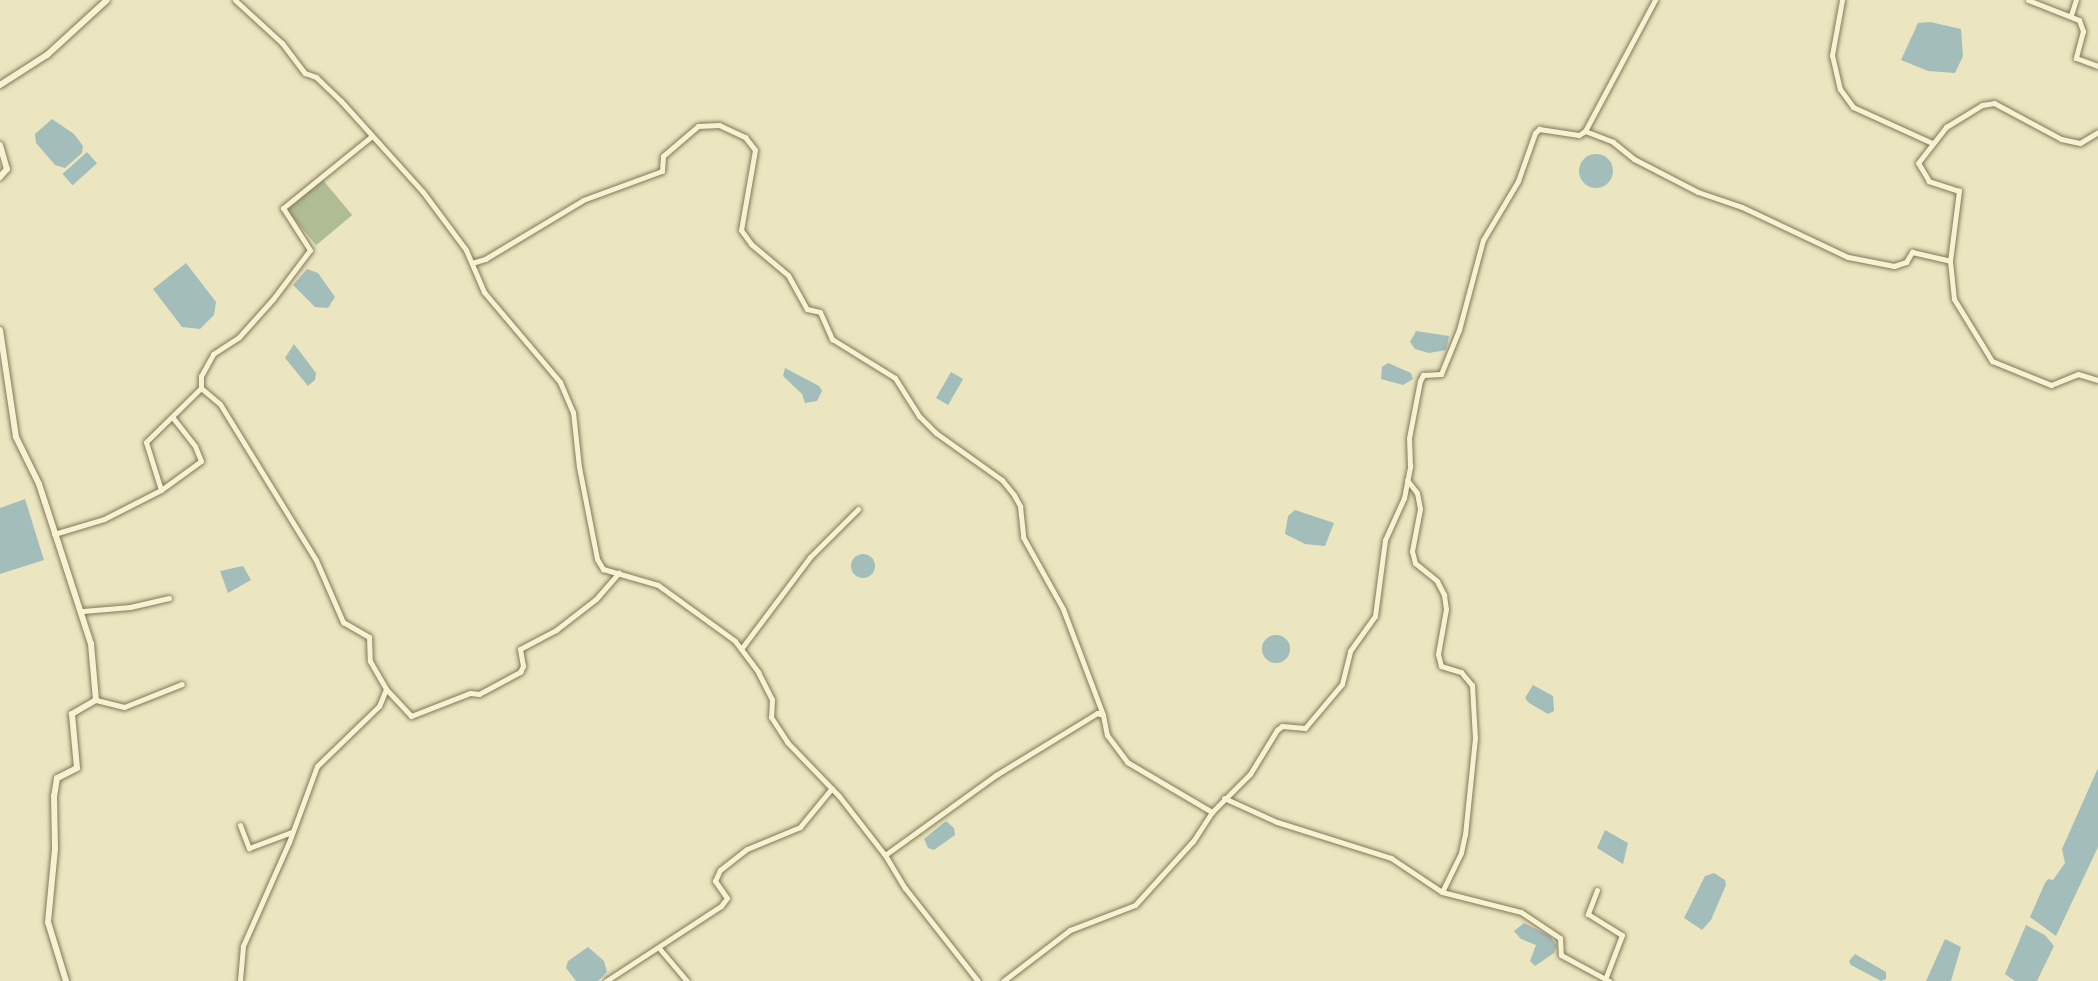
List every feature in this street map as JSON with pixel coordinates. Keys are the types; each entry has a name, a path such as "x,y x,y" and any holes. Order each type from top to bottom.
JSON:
{"street":[{"path":"0,85 47,55 107,0"},
{"path":"235,0 282,43 304,73 316,77 341,101 435,207 471,263 484,292 568,396 597,559 603,569 650,582 681,599 741,649 772,700 771,717 782,734 832,788 885,855 904,888 978,981"},
{"path":"1003,981 1070,930 1135,905 1193,841 1224,798 1250,774 1277,730 1282,726 1305,728 1342,684 1350,651 1375,616 1385,540 1404,498 1409,438 1420,381 1423,375 1441,374 1459,330 1483,240 1518,181 1535,133 1539,129 1579,135 1585,131 1655,0"},
{"path":"1842,0 1832,55 1840,89 1853,107 1932,143"},
{"path":"2028,0 2072,15 2083,28 2076,58 2098,66"},
{"path":"2072,15 2076,0"},
{"path":"2098,132 2086,141 2073,142 2041,130 1994,103 1987,104 1952,121 1919,159 1922,174 1929,181 1959,192 1950,261 1955,301 1992,362 2051,385 2078,374 2098,380"},
{"path":"471,263 485,259 583,200 662,171 663,156 698,126 719,125 745,136 755,150 741,230 751,244 788,275 807,309 820,312 832,339 895,378 919,416 936,433 1002,480 1020,506 1023,537 1063,609 1103,715 1107,735 1127,762 1212,812"},
{"path":"1585,131 1614,142 1634,159 1688,187 1792,229 1848,257 1893,266 1906,262 1912,252 1950,261"},
{"path":"161,490 146,442 201,388 201,376 213,354 239,337 273,299 310,250 283,208 372,135"},
{"path":"0,145 7,169 0,177"},
{"path":"0,330 16,437 39,484 54,534 83,611 96,700"},
{"path":"201,388 219,404 316,560 343,622 369,637 370,661 386,689 411,716 470,693 479,694 520,672 523,666 520,649 556,630 596,599 619,573"},
{"path":"54,534 104,519 161,490 201,461 195,446 172,417"},
{"path":"1407,480 1417,493 1420,509 1414,530 1413,557 1437,581 1444,595 1446,609 1438,654 1440,666 1461,672 1472,685 1475,738 1465,834 1461,853 1442,892"},
{"path":"741,649 810,558 858,509"},
{"path":"83,611 130,607 169,598"},
{"path":"66,981 48,922 55,849 55,785 57,778 73,773 76,768 72,714 96,700 124,707 182,684"},
{"path":"240,981 243,946 292,832 317,766 379,706 386,689"},
{"path":"885,855 1023,757 1084,719 1103,715"},
{"path":"606,981 659,948 725,902 727,894 715,881 728,861 800,827 832,788"},
{"path":"1224,798 1277,822 1390,858 1442,892 1521,912 1560,938 1563,957 1607,979 1622,935 1588,914 1597,890"},
{"path":"240,825 249,848 292,832"},
{"path":"659,948 687,981"}],"green space":[{"path":"322,179 352,215 316,245 286,209"}],"water":[{"path":"1930,22 1961,29 1963,56 1955,73 1928,71 1901,60 1918,23"},
{"path":"52,119 74,134 83,146 82,153 65,168 55,165 36,143 35,134"},
{"path":"87,152 97,163 73,185 62,174"},
{"path":"1596,154 1608,159 1613,171 1608,183 1596,188 1584,183 1579,171 1584,159"},
{"path":"186,263 216,302 214,315 200,329 182,327 153,289"},
{"path":"307,269 318,273 335,297 328,308 315,307 293,285"},
{"path":"1416,331 1449,336 1446,350 1429,353 1415,349 1410,342"},
{"path":"294,344 316,373 315,380 308,386 285,358"},
{"path":"1388,363 1411,373 1413,379 1403,385 1381,379 1382,367"},
{"path":"785,368 819,386 822,391 817,401 805,403 802,394 783,376"},
{"path":"951,372 963,379 948,405 936,398"},
{"path":"25,499 44,560 0,574 0,508"},
{"path":"1295,510 1334,523 1325,546 1305,544 1285,534 1288,516"},
{"path":"863,554 871,558 875,566 871,574 863,578 855,574 851,566 855,558"},
{"path":"243,566 251,580 228,593 220,571"},
{"path":"1276,635 1286,639 1290,649 1286,659 1276,663 1266,659 1262,649 1266,639"},
{"path":"1533,685 1553,696 1554,711 1548,714 1529,703 1525,698"},
{"path":"2098,768 2098,847 2056,936 2030,917 2045,883 2048,879 2053,880 2065,863 2062,849"},
{"path":"946,821 954,828 955,835 934,850 928,848 924,839"},
{"path":"1605,830 1628,843 1623,864 1597,848"},
{"path":"1714,873 1725,880 1726,885 1711,920 1702,930 1684,918 1705,876"},
{"path":"1524,923 1550,936 1557,946 1554,953 1535,966 1530,961 1536,945 1521,939 1514,931"},
{"path":"2026,925 2045,935 2054,946 2037,981 2015,981 2005,974"},
{"path":"1945,939 1961,947 1951,981 1926,981"},
{"path":"588,947 604,961 607,972 598,981 576,981 566,968 568,961"},
{"path":"1855,954 1886,972 1886,979 1881,981 1851,965 1849,961"}]}
